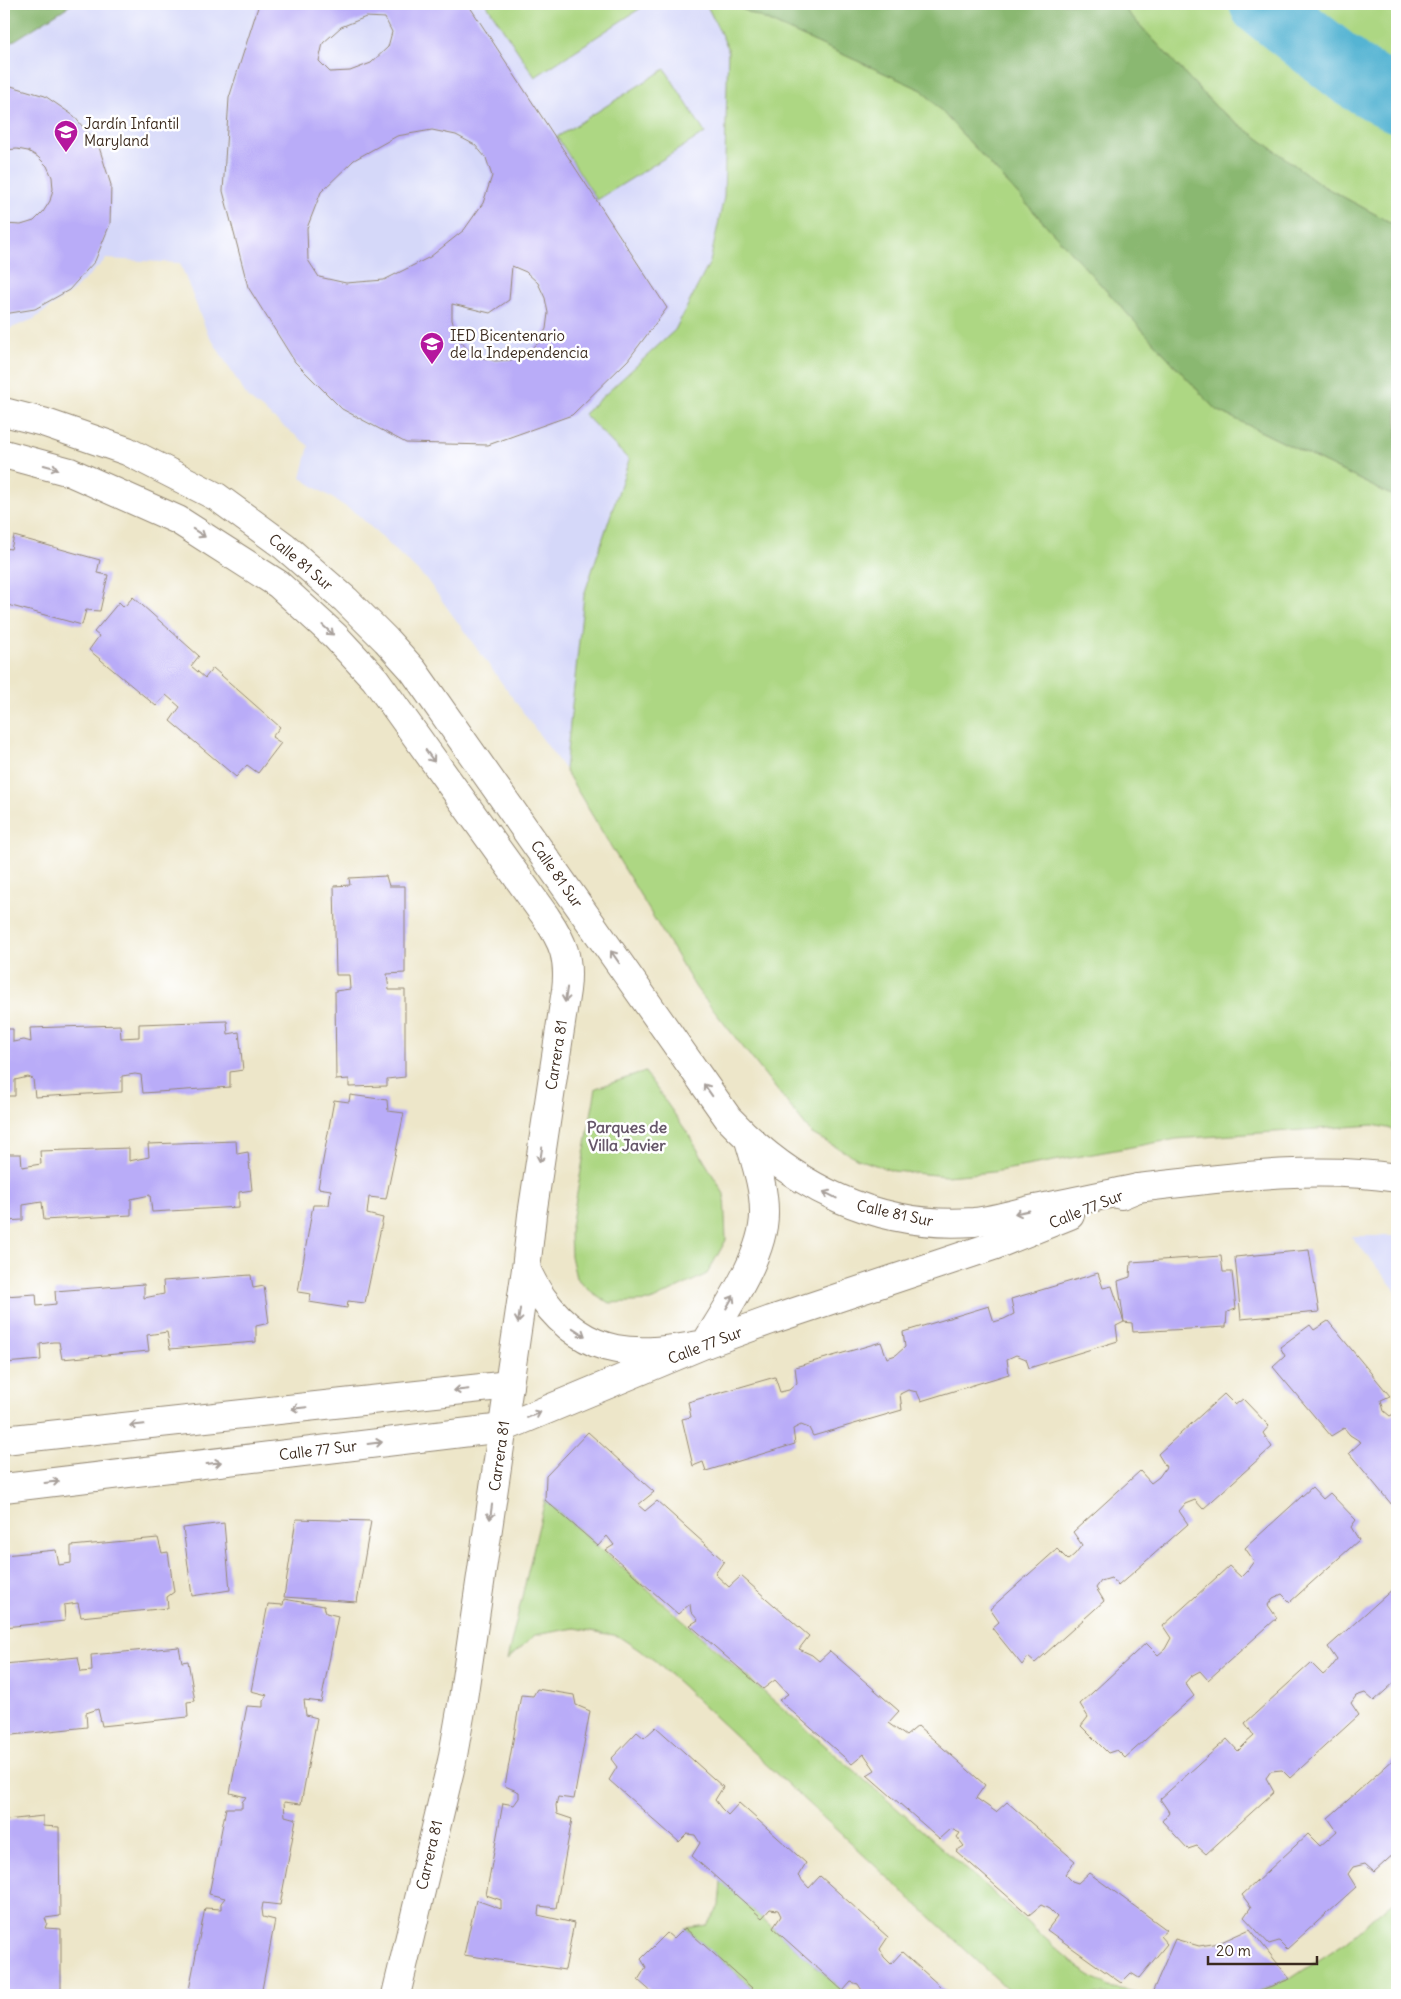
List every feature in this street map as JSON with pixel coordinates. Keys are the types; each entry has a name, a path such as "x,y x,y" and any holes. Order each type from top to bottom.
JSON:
{"street":[{"name":"Calle 81 Sur","path":"4,412 43,422 127,451 217,497 284,546 346,600 386,640 412,670 728,1118 749,1140 799,1177 829,1196 863,1209 913,1220 940,1223 976,1222 1138,1188"},
{"name":"Carrera 81","path":"4,454 70,472 178,520 278,584 335,636 375,679 546,917 560,938 567,957 568,976 463,1699 452,1761 396,1995"},
{"path":"526,1269 542,1299 562,1321 580,1334 604,1346 631,1352 664,1351 705,1344 740,1286 759,1245 764,1213 761,1182 749,1140"},
{"name":"Calle 77 Sur","path":"4,1488 503,1428 705,1344 993,1246 1138,1188 1280,1172 1370,1174 1397,1178"},
{"path":"4,1440 509,1385"}],"shaded area":[{"name":"IED Bicentenario de la Independencia","path":"72,4 706,4 728,48 724,197 710,262 675,330 585,413 629,460 584,595 565,770 427,580 357,514 301,478 309,446 248,398 207,332 180,263 106,259 73,291 34,319 4,331 4,47"},
{"path":"1351,1236 1397,1236 1397,1292"}],"green space":[{"path":"4,4 72,4 4,47"},
{"path":"647,4 535,77 487,5"},
{"path":"706,4 731,4 922,90 1215,409 1397,498 1397,1130 1373,1125 1176,1139 993,1172 946,1176 893,1171 858,1159 812,1134 696,988 565,770 584,595 629,460 584,414 675,330 710,262 724,197 728,48"},
{"path":"731,4 1120,4 1217,108 1323,186 1397,226 1397,498 1215,409 922,90"},
{"path":"1120,4 1397,4 1397,226 1323,186 1217,108"},
{"path":"665,69 705,133 597,200 557,137"},
{"path":"645,1072 687,1132 724,1194 726,1240 707,1274 651,1301 609,1303 593,1293 576,1278 571,1256 570,1232 596,1088"},
{"path":"545,1500 1079,1968 1109,1987 1140,1993 1176,1995 1014,1995 654,1660 618,1636 575,1628 535,1635 507,1660"},
{"path":"721,1881 847,1995 760,1995 685,1928 707,1925 719,1906"},
{"path":"1397,1898 1397,1995 1248,1995 1290,1979 1346,1942"}],"building":[{"path":"259,4 468,4 667,308 628,360 572,415 488,445 406,443 342,409 295,362 248,287 223,191 229,98","holes":["366,17 385,18 392,32 388,47 371,63 350,71 330,72 319,61 323,43 341,27","432,130 456,135 475,145 486,158 492,176 483,203 464,230 430,257 384,280 346,283 319,277 308,260 307,228 321,192 354,160 397,136","512,266 526,272 538,283 545,298 548,313 546,329 538,343 526,354 511,360 495,361 480,357 466,348 457,336 452,320 452,304 490,313 509,300"]},
{"path":"11,86 45,96 74,116 99,147 111,185 110,224 95,261 69,290 35,309 4,314 4,224 21,225 34,221 50,201 53,189 52,177 47,166 38,157 28,151 17,149 4,150 4,87"},
{"path":"14,536 100,560 97,573 108,575 100,611 86,610 82,625 4,604 4,548 11,549"},
{"path":"133,597 199,656 191,666 205,678 213,668 280,727 272,737 281,743 258,773 247,765 236,777 170,721 180,707 166,695 156,706 89,650 99,636 94,632 119,602 124,607"},
{"path":"386,876 389,886 405,886 405,973 387,974 389,990 405,990 405,1077 387,1079 387,1086 349,1087 349,1079 336,1080 335,991 350,989 349,975 336,975 334,886 350,885 349,878"},
{"path":"227,1021 228,1034 239,1032 243,1070 230,1072 230,1087 143,1093 141,1075 135,1074 122,1076 122,1092 35,1097 33,1079 28,1077 15,1080 15,1096 4,1096 4,1029 13,1029 13,1042 24,1040 31,1042 30,1028 120,1025 121,1038 139,1037 139,1024"},
{"path":"350,1095 387,1100 388,1111 404,1113 386,1199 369,1197 367,1214 383,1218 365,1303 348,1301 347,1308 309,1302 311,1294 298,1292 313,1205 329,1205 331,1190 318,1188 334,1100 349,1102"},
{"path":"236,1141 237,1154 248,1152 252,1190 239,1192 239,1207 152,1212 150,1195 131,1199 131,1215 44,1220 42,1202 23,1205 23,1220 4,1221 4,1154 21,1154 22,1167 41,1164 40,1151 129,1148 129,1161 149,1157 148,1144"},
{"path":"1309,1250 1319,1312 1241,1319 1235,1257"},
{"path":"1221,1256 1223,1272 1232,1272 1236,1309 1227,1312 1226,1327 1133,1332 1132,1323 1124,1322 1118,1281 1130,1277 1131,1262"},
{"path":"1098,1273 1103,1288 1112,1286 1124,1322 1116,1326 1118,1341 1029,1368 1026,1359 1016,1355 1007,1359 1009,1374 921,1401 917,1392 908,1390 900,1394 902,1410 813,1436 809,1428 801,1425 793,1429 795,1444 706,1471 703,1462 693,1466 682,1419 691,1417 688,1402 775,1377 780,1392 789,1390 797,1383 795,1367 881,1342 887,1358 896,1355 905,1347 903,1332 989,1306 994,1322 1004,1319 1014,1314 1011,1299"},
{"path":"251,1275 253,1288 264,1286 269,1323 256,1326 256,1342 170,1349 167,1332 147,1335 149,1351 62,1359 59,1342 53,1342 40,1344 41,1360 4,1363 4,1296 36,1294 37,1306 56,1304 55,1291 144,1284 144,1298 164,1294 163,1281"},
{"path":"1328,1321 1390,1396 1381,1400 1384,1411 1390,1416 1397,1412 1397,1511 1349,1453 1361,1442 1350,1435 1344,1428 1331,1436 1273,1367 1285,1356 1280,1347 1310,1325 1314,1330"},
{"path":"1224,1394 1235,1405 1243,1399 1269,1426 1263,1433 1272,1447 1203,1509 1195,1500 1185,1504 1179,1511 1188,1524 1118,1586 1111,1578 1101,1581 1096,1588 1104,1601 1035,1663 1028,1657 1022,1665 992,1628 999,1622 990,1609 1057,1549 1068,1560 1075,1554 1082,1545 1073,1532 1140,1471 1151,1483 1159,1477 1166,1467 1158,1454"},
{"path":"588,1432 654,1492 638,1505 645,1511 657,1501 724,1561 715,1574 729,1587 741,1576 809,1636 799,1649 812,1655 819,1661 830,1651 899,1711 888,1723 906,1736 918,1726 985,1785 976,1798 996,1812 1007,1802 1075,1861 1065,1874 1072,1881 1078,1883 1089,1873 1167,1930 1160,1936 1167,1944 1139,1978 1131,1973 1121,1983 1047,1930 1057,1917 1049,1909 1041,1905 1029,1915 956,1851 964,1846 957,1837 960,1833 951,1829 940,1839 867,1775 875,1770 864,1754 852,1764 779,1700 788,1694 775,1680 763,1689 690,1625 698,1620 691,1612 690,1604 678,1614 606,1550 614,1545 607,1536 598,1546 545,1500 546,1476"},
{"path":"1312,1487 1323,1499 1330,1493 1356,1520 1351,1527 1359,1540 1290,1602 1282,1594 1273,1598 1268,1605 1277,1618 1208,1680 1200,1671 1191,1676 1185,1683 1194,1696 1125,1758 1117,1750 1108,1753 1081,1726 1088,1717 1080,1704 1146,1643 1158,1655 1165,1649 1171,1638 1163,1626 1229,1566 1241,1577 1254,1561 1245,1548"},
{"path":"296,1519 371,1521 357,1602 284,1597"},
{"path":"224,1523 230,1590 192,1596 183,1528"},
{"path":"158,1538 162,1553 168,1552 174,1592 167,1597 168,1608 81,1617 78,1603 64,1605 65,1621 4,1627 4,1555 56,1550 59,1565 71,1563 71,1546"},
{"path":"1395,1587 1397,1589 1397,1680 1374,1701 1365,1693 1356,1696 1351,1703 1359,1715 1290,1778 1282,1770 1271,1771 1266,1778 1274,1792 1206,1854 1197,1846 1188,1849 1162,1821 1169,1812 1160,1799 1227,1739 1238,1751 1254,1736 1245,1723 1311,1663 1323,1675 1330,1669 1337,1660 1328,1647"},
{"path":"284,1599 324,1606 326,1613 338,1616 321,1702 304,1700 306,1715 317,1718 301,1804 284,1802 285,1816 296,1819 280,1905 263,1903 263,1917 275,1920 261,1995 188,1995 205,1908 221,1909 221,1903 225,1898 209,1894 226,1808 242,1808 242,1802 246,1797 230,1793 247,1706 263,1707 263,1701 267,1695 251,1691 268,1604 283,1605"},
{"path":"179,1647 182,1662 188,1661 195,1701 187,1702 188,1717 102,1726 98,1709 86,1713 87,1727 4,1736 4,1664 78,1657 81,1672 92,1671 91,1655"},
{"path":"537,1689 574,1695 576,1705 590,1711 574,1799 558,1797 556,1805 557,1814 572,1819 556,1908 539,1906 538,1915 574,1923 565,1970 464,1955 476,1900 501,1909 501,1900 486,1895 503,1803 514,1805 519,1798 519,1792 505,1786 521,1695 533,1696"},
{"path":"656,1727 723,1787 715,1800 728,1815 739,1803 806,1863 798,1876 809,1888 820,1876 888,1937 880,1949 884,1957 891,1964 902,1952 950,1995 861,1995 863,1992 858,1984 851,1982 843,1991 773,1928 781,1916 778,1910 770,1909 762,1918 692,1856 700,1843 695,1835 687,1834 679,1842 609,1780 617,1767 611,1759 637,1732 644,1738"},
{"path":"1395,1758 1397,1761 1397,1851 1374,1872 1365,1864 1353,1867 1348,1874 1356,1887 1287,1949 1279,1941 1269,1944 1244,1917 1251,1907 1242,1895 1308,1834 1320,1846 1327,1840 1337,1831 1328,1818"},
{"path":"43,1816 43,1826 59,1827 60,1916 45,1918 47,1923 45,1928 61,1929 61,1995 4,1995 4,1931 6,1931 4,1919 4,1829 6,1820"},
{"path":"685,1928 752,1988 748,1995 655,1995 638,1980 646,1967 641,1959 667,1933 674,1939"},
{"path":"1250,1929 1290,1979 1248,1995 1152,1993 1175,1939 1199,1946 1219,1943"}],"waterway":[{"path":"1262,4 1355,77 1397,100"}],"place":[{"name":"Jardín Infantil Maryland","path":"66,153"},
{"name":"IED Bicentenario de la Independencia","path":"432,365"}],"district":[{"name":"Parques de Villa Javier","path":"627,1136"}]}
